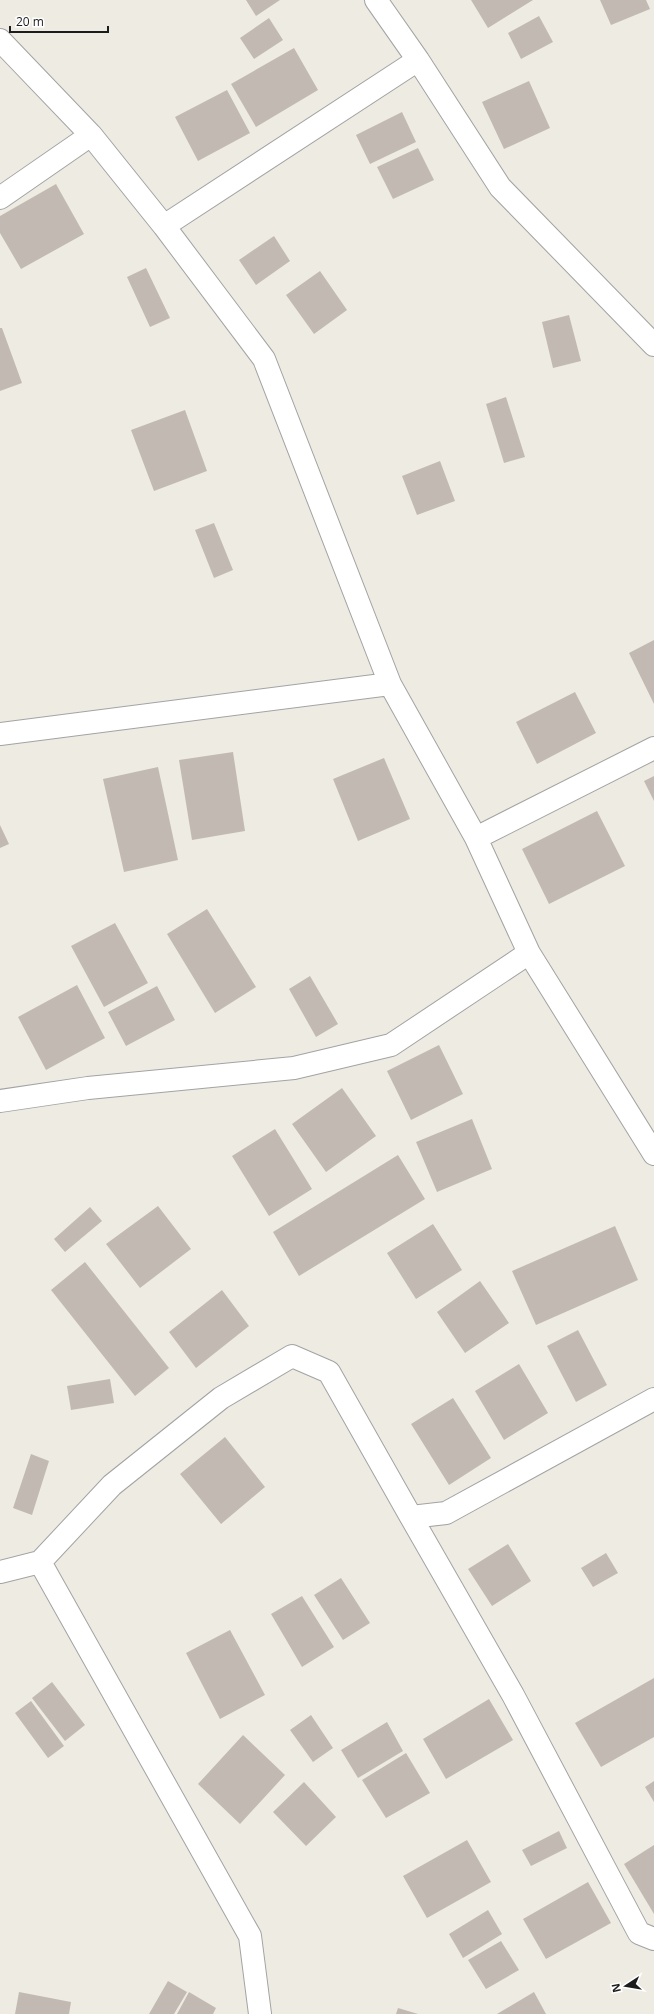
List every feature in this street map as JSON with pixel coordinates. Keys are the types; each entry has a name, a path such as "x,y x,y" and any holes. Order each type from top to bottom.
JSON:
{"street":[{"path":"376,0 418,60 500,187 654,345"},
{"path":"0,40 92,135 164,226 264,359 390,684 476,838 529,953 654,1154"},
{"path":"164,226 418,60"},
{"path":"0,198 92,135"},
{"path":"0,734 390,684"},
{"path":"476,838 654,748"},
{"path":"0,1101 88,1088 294,1068 391,1045 529,953"},
{"path":"0,1572 40,1562 112,1485 221,1398 292,1356 329,1372 513,1694 639,1933 654,1939"},
{"path":"411,1517 446,1513 654,1398"},
{"path":"40,1562 250,1936 260,2014"}],"building":[{"path":"246,0 280,0 256,16"},
{"path":"471,0 533,0 488,28"},
{"path":"600,0 646,0 650,9 611,25"},
{"path":"539,16 553,42 521,59 508,33"},
{"path":"269,18 283,40 254,59 240,38"},
{"path":"294,48 318,90 256,127 231,84"},
{"path":"529,81 550,128 504,149 482,102"},
{"path":"227,90 250,133 198,161 175,117"},
{"path":"402,112 416,142 370,164 356,135"},
{"path":"418,148 434,180 393,199 377,167"},
{"path":"56,184 84,234 21,269 0,233 0,216"},
{"path":"274,236 290,261 256,285 239,260"},
{"path":"146,268 170,318 150,327 127,277"},
{"path":"320,271 347,310 314,334 286,295"},
{"path":"569,315 581,361 553,368 542,322"},
{"path":"0,328 2,328 22,383 0,391"},
{"path":"506,397 525,457 504,463 486,404"},
{"path":"185,410 207,471 154,491 131,430"},
{"path":"440,461 455,501 417,515 402,476"},
{"path":"214,523 233,570 214,578 195,530"},
{"path":"654,640 654,704 629,653"},
{"path":"575,692 596,733 537,764 516,722"},
{"path":"233,752 245,831 192,840 179,760"},
{"path":"384,758 410,819 358,841 333,779"},
{"path":"158,767 178,860 124,872 103,779"},
{"path":"654,776 654,801 644,781"},
{"path":"597,811 625,866 549,904 522,849"},
{"path":"0,825 9,844 0,848"},
{"path":"207,909 256,987 215,1013 167,934"},
{"path":"115,923 148,983 104,1007 71,946"},
{"path":"310,976 338,1024 316,1037 289,989"},
{"path":"77,985 105,1038 46,1070 18,1017"},
{"path":"157,986 175,1020 126,1046 108,1012"},
{"path":"439,1045 463,1094 411,1120 387,1071"},
{"path":"342,1088 376,1136 326,1172 292,1124"},
{"path":"472,1119 492,1169 437,1192 416,1142"},
{"path":"275,1129 312,1189 269,1216 232,1156"},
{"path":"398,1155 425,1199 299,1276 273,1232"},
{"path":"158,1206 191,1249 140,1288 106,1244"},
{"path":"90,1207 102,1221 65,1252 54,1239"},
{"path":"433,1224 462,1270 416,1299 387,1253"},
{"path":"615,1226 638,1280 536,1325 512,1271"},
{"path":"85,1262 169,1368 135,1396 51,1290"},
{"path":"480,1281 509,1323 465,1353 437,1312"},
{"path":"222,1290 249,1326 196,1368 169,1332"},
{"path":"578,1330 607,1385 576,1402 547,1346"},
{"path":"519,1364 548,1413 504,1440 475,1391"},
{"path":"110,1379 114,1403 71,1410 67,1386"},
{"path":"453,1398 491,1458 449,1485 411,1424"},
{"path":"225,1437 265,1487 221,1524 180,1474"},
{"path":"31,1454 49,1461 32,1515 13,1508"},
{"path":"508,1544 531,1581 492,1606 468,1569"},
{"path":"606,1553 618,1573 593,1587 581,1568"},
{"path":"341,1578 370,1623 343,1640 314,1595"},
{"path":"302,1596 334,1647 302,1667 271,1614"},
{"path":"230,1630 265,1695 220,1719 186,1653"},
{"path":"654,1678 654,1737 601,1767 575,1723"},
{"path":"52,1682 85,1725 65,1741 32,1698"},
{"path":"489,1699 513,1740 446,1779 423,1739"},
{"path":"31,1701 64,1746 48,1758 15,1713"},
{"path":"311,1715 333,1748 313,1762 290,1730"},
{"path":"387,1722 403,1751 358,1778 341,1750"},
{"path":"243,1735 285,1775 240,1824 198,1784"},
{"path":"406,1753 430,1793 386,1818 362,1780"},
{"path":"654,1781 654,1802 645,1787"},
{"path":"304,1782 336,1817 306,1846 273,1812"},
{"path":"559,1831 567,1848 531,1866 522,1850"},
{"path":"467,1840 491,1882 427,1918 403,1876"},
{"path":"654,1845 654,1914 624,1864"},
{"path":"588,1882 611,1923 546,1959 523,1919"},
{"path":"488,1910 502,1934 463,1958 449,1934"},
{"path":"501,1941 519,1970 486,1989 468,1960"},
{"path":"168,1981 187,1992 174,2014 149,2014"},
{"path":"19,1992 71,2002 69,2014 15,2014"},
{"path":"189,1992 216,2008 213,2014 177,2014"},
{"path":"534,1992 546,2014 497,2014"},
{"path":"398,2008 418,2014 396,2014"}]}
